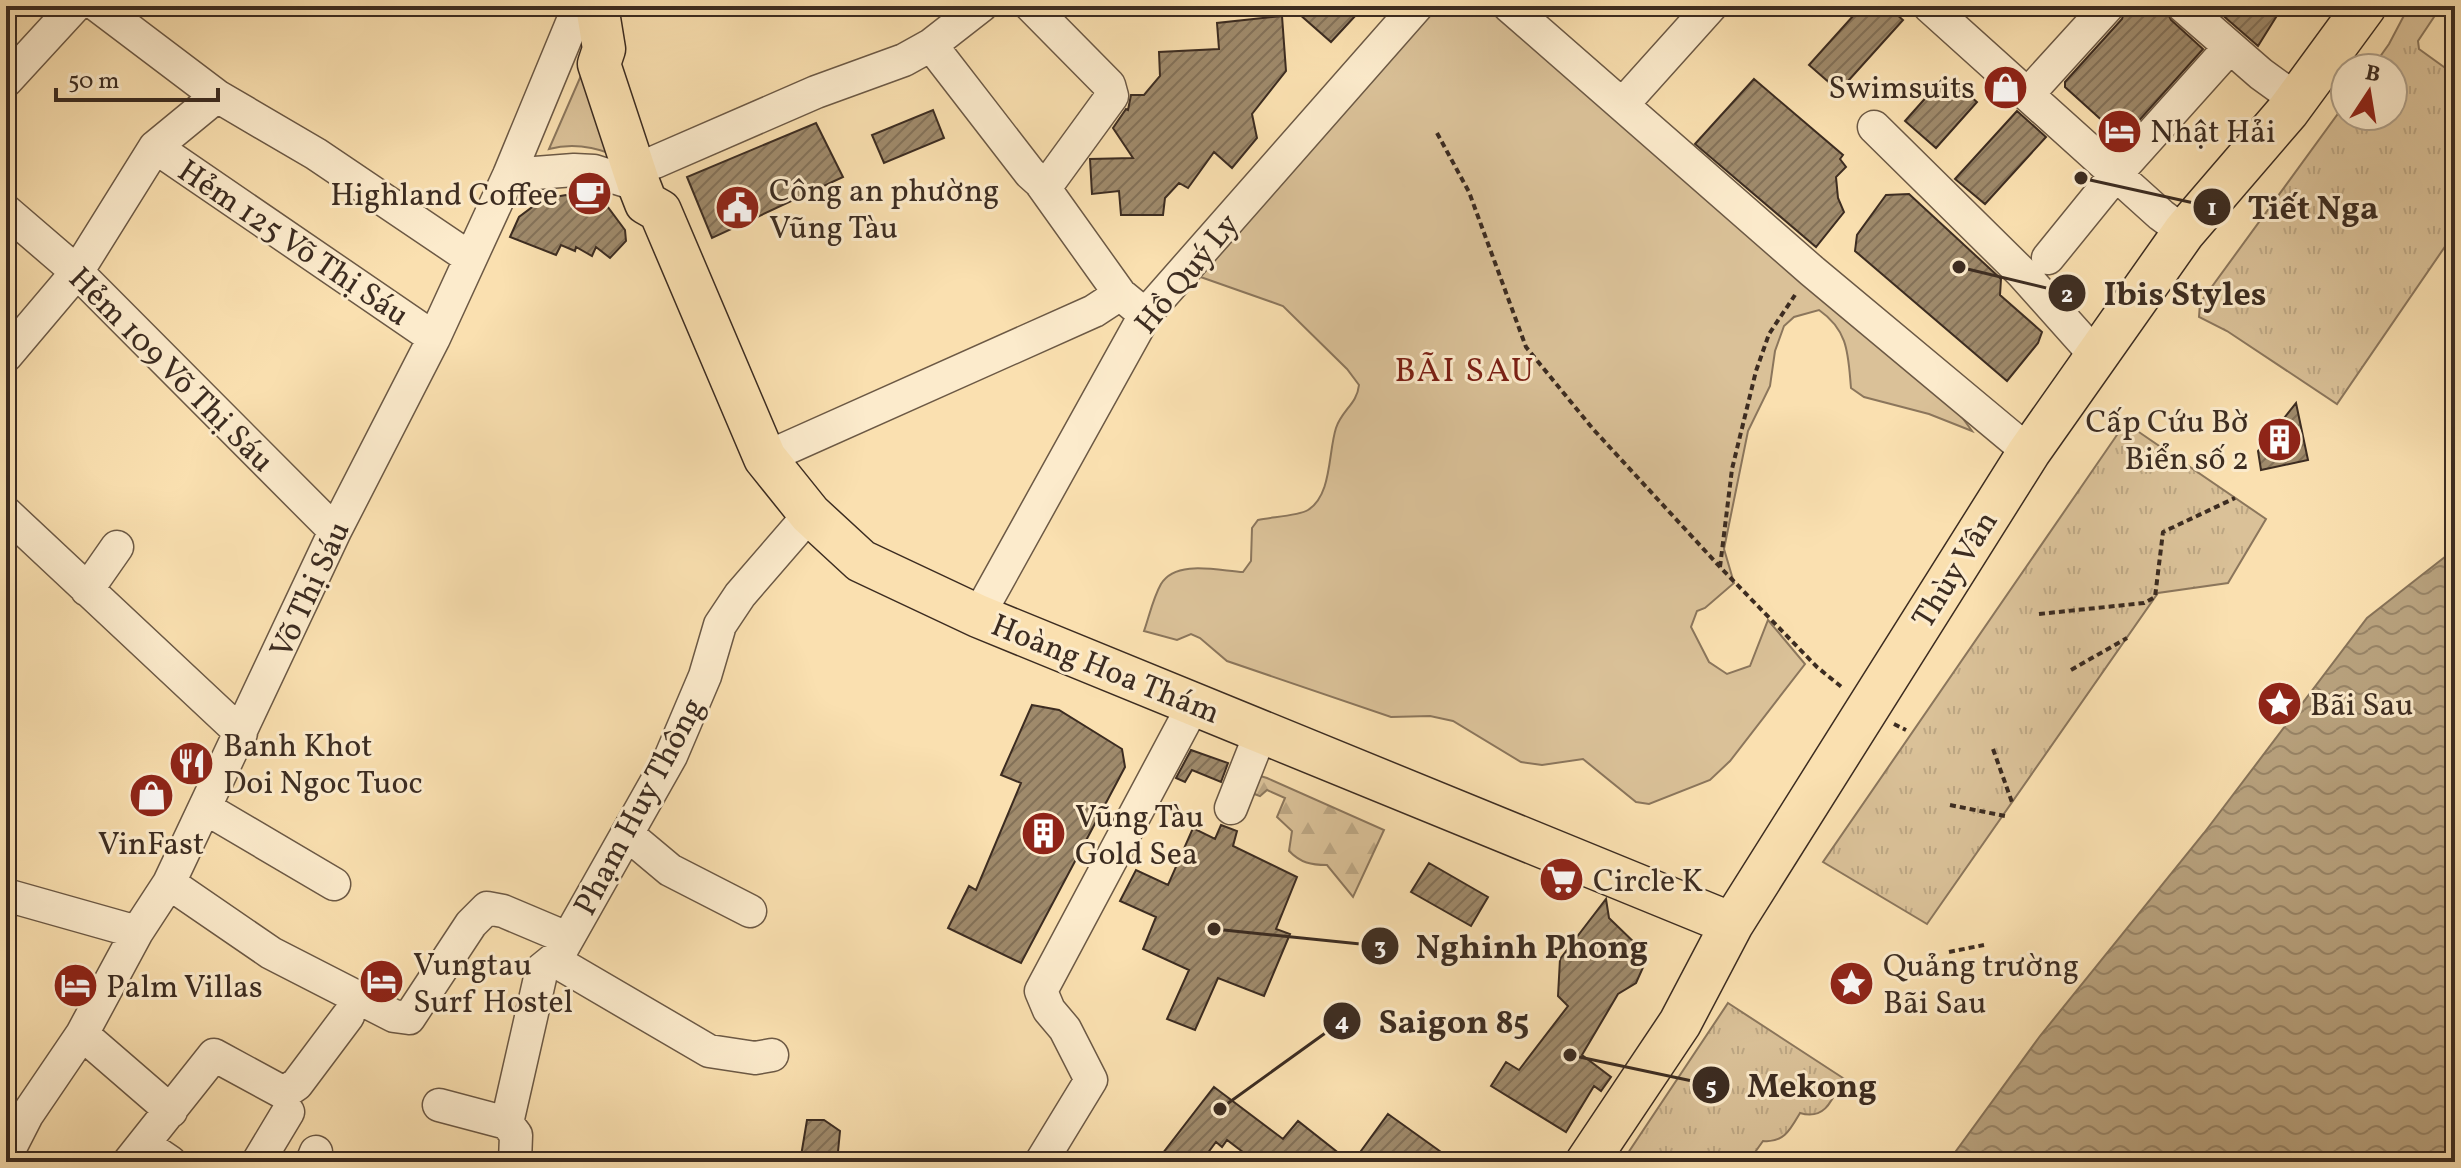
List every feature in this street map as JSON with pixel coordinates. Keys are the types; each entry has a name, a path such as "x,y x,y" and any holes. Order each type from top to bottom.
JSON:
{"main road":[{"name":"Hoàng Hoa Thám","path":"597,6 604,49 619,59 651,186 765,458 810,514 861,561 978,616 1732,924"},
{"name":"Thùy Vân","path":"1587,1162 1680,1023 1732,924 2029,452 2184,232 2297,100 2365,6"}],"street":[{"path":"6,81 75,6"},
{"path":"98,6 217,96 316,154 470,258"},
{"name":"Võ Thị Sáu","path":"6,1156 17,1107 82,1034 137,932 169,883 335,531 434,338 509,175 579,6"},
{"path":"509,175 584,171 651,186 816,92 904,60 931,45 981,6"},
{"path":"1031,6 1109,85 1112,96 1050,181 1040,182"},
{"name":"Hồ Quý Ly","path":"978,616 1145,315 1417,6"},
{"path":"1509,6 1812,271 2029,452"},
{"path":"1623,104 1711,6"},
{"path":"1929,6 2161,215 2184,232"},
{"path":"2028,94 2108,6"},
{"path":"2183,6 2297,100"},
{"path":"931,45 1040,182 1120,294 1145,315"},
{"path":"2048,258 2117,173 2230,47"},
{"path":"6,356 77,272 155,147 217,96"},
{"path":"1874,127 2022,273 2097,357"},
{"name":"Hẻm 125 Võ Thị Sáu","path":"155,147 434,338"},
{"name":"Hẻm 109 Võ Thị Sáu","path":"6,211 77,272 335,531"},
{"path":"765,458 1094,311 1120,294"},
{"path":"6,513 241,733"},
{"name":"Phạm Huy Thông","path":"507,1123 542,969 562,947 671,756 692,710 720,625 740,595 810,514"},
{"path":"87,590 117,547"},
{"path":"1041,1162 1091,1080 1041,991 1194,704"},
{"path":"1231,808 1261,732"},
{"path":"205,808 334,884"},
{"path":"627,834 670,870 750,911"},
{"path":"169,883 271,953 394,1016 409,1018 471,924 487,908 503,911 562,947 562,965 709,1051 755,1058 772,1055"},
{"path":"6,895 137,932"},
{"path":"148,1156 171,1111 214,1055 284,1093 297,1084 348,1016"},
{"path":"82,1034 171,1111"},
{"path":"439,1105 507,1123 516,1135 518,1149 515,1162"},
{"path":"258,1162 288,1112"}],"path":[{"path":"1437,133 1469,192 1526,347 1593,429 1817,667 1866,708 1906,730"},
{"path":"1720,567 1732,469 1756,371 1769,334 1795,295"},
{"path":"2039,614 2144,603 2155,597 2163,532 2235,498"},
{"path":"2071,670 2127,638"},
{"path":"1993,749 2013,805"},
{"path":"1950,805 2005,816"},
{"path":"1949,952 1984,945"}],"green space":[{"path":"1428,6 1497,6 1951,402 1972,431 1929,414 1864,397 1851,388 1842,335 1819,310 1794,317 1784,326 1775,351 1770,386 1748,431 1724,549 1734,583 1705,608 1697,611 1691,627 1709,662 1727,674 1750,666 1768,620 1805,664 1730,761 1710,780 1649,804 1636,802 1583,759 1542,765 1521,762 1453,721 1430,716 1391,717 1227,661 1191,634 1177,640 1144,631 1158,589 1168,576 1177,571 1199,568 1243,572 1251,561 1252,528 1258,520 1304,512 1316,503 1321,494 1336,428 1359,385 1347,369 1283,306 1192,274"},
{"path":"2409,6 2438,6 2438,11 2418,41 2419,49 2455,75 2455,232 2337,404 2227,331 2199,317 2200,303 2329,126 2329,132 2409,132 2409,52 2383,52"},
{"path":"593,48 632,162 591,148 571,146 549,149"},
{"path":"2133,428 2266,519 2228,583 2158,593 1927,924 1823,862 2119,432"},
{"path":"1250,773 1384,830 1353,897 1327,865 1306,862 1289,851 1292,831 1277,817 1285,798 1267,790 1260,796 1246,791"},
{"path":"1728,1003 1843,1078 1828,1106 1816,1114 1800,1113 1786,1134 1776,1140 1763,1141 1748,1162 1622,1162"}],"water":[{"path":"2455,549 2455,1162 1948,1162 2040,1036 2204,833 2367,618"}],"building":[{"path":"1290,6 1345,6 1356,15 1331,42"},
{"path":"1862,6 1887,6 1903,20 1839,91 1809,65"},
{"path":"2126,6 2164,6 2171,20 2203,49 2127,134 2118,135 2065,87 2065,82 2122,19"},
{"path":"2212,6 2283,6 2258,46"},
{"path":"1282,16 1286,71 1252,114 1257,138 1232,168 1214,152 1188,188 1179,183 1165,198 1163,215 1121,215 1119,191 1092,194 1090,159 1133,158 1113,128 1128,110 1131,95 1144,95 1160,76 1159,52 1219,49 1217,23"},
{"path":"1946,75 1977,102 1936,148 1905,121"},
{"path":"1754,79 1843,155 1840,159 1846,167 1836,177 1838,198 1844,212 1816,247 1695,144"},
{"path":"933,110 944,138 884,163 872,135"},
{"path":"2017,111 2046,137 1985,204 1955,179"},
{"name":"Công an phường Vũng Tàu","path":"816,123 843,177 712,238 687,177"},
{"path":"1909,194 2001,279 2000,295 2042,332 2038,343 2007,381 1855,251 1857,235 1886,195"},
{"path":"566,195 607,206 625,230 626,241 610,258 596,247 592,256 576,247 575,251 561,245 556,255 510,237 519,217 543,199"},
{"name":"Cấp Cứu Bờ Biển số 2","path":"2296,403 2308,460 2261,470 2258,451"},
{"name":"Vũng Tàu Gold Sea","path":"1032,705 1059,710 1122,749 1125,767 1021,963 948,928 969,886 976,890 1021,783 1001,775"},
{"path":"1191,750 1228,763 1221,782 1192,770 1185,782 1176,778"},
{"path":"1221,825 1237,831 1233,846 1297,877 1276,929 1290,934 1264,996 1218,978 1195,1030 1167,1019 1189,970 1143,949 1156,917 1120,901 1136,870 1168,885 1193,828 1215,839"},
{"path":"1429,863 1488,897 1471,926 1411,892"},
{"path":"1606,899 1609,918 1639,947 1645,963 1636,983 1618,994 1582,1055 1611,1077 1601,1091 1594,1086 1566,1132 1491,1086 1506,1062 1519,1070 1568,1006 1558,996 1560,959"},
{"path":"1214,1087 1283,1139 1298,1121 1350,1162 1256,1162 1227,1140 1222,1147 1216,1142 1201,1162 1156,1162"},
{"path":"1388,1114 1455,1162 1353,1162"},
{"path":"807,1120 824,1120 840,1131 837,1162 800,1162"}],"place":[{"name":"Swimsuits","path":"2006,87"},
{"name":"Nhật Hải","path":"2119,131"},
{"name":"Tiết Nga","path":"2081,178"},
{"name":"Highland Coffee","path":"589,194"},
{"name":"Công an phường Vũng Tàu","path":"738,208"},
{"name":"Ibis Styles","path":"1959,267"},
{"name":"Cấp Cứu Bờ Biển số 2","path":"2280,439"},
{"name":"Bãi Sau","path":"2279,704"},
{"name":"Banh Khot Doi Ngoc Tuoc","path":"192,763"},
{"name":"VinFast","path":"151,796"},
{"name":"Vũng Tàu Gold Sea","path":"1044,834"},
{"name":"Circle K","path":"1562,880"},
{"name":"Nghinh Phong","path":"1214,929"},
{"name":"Vungtau Surf Hostel","path":"382,982"},
{"name":"Quảng trường Bãi Sau","path":"1852,983"},
{"name":"Palm Villas","path":"75,986"},
{"name":"Mekong","path":"1570,1055"},
{"name":"Saigon 85","path":"1220,1109"}],"district":[{"name":"BÃI SAU","path":"1465,369"}]}
